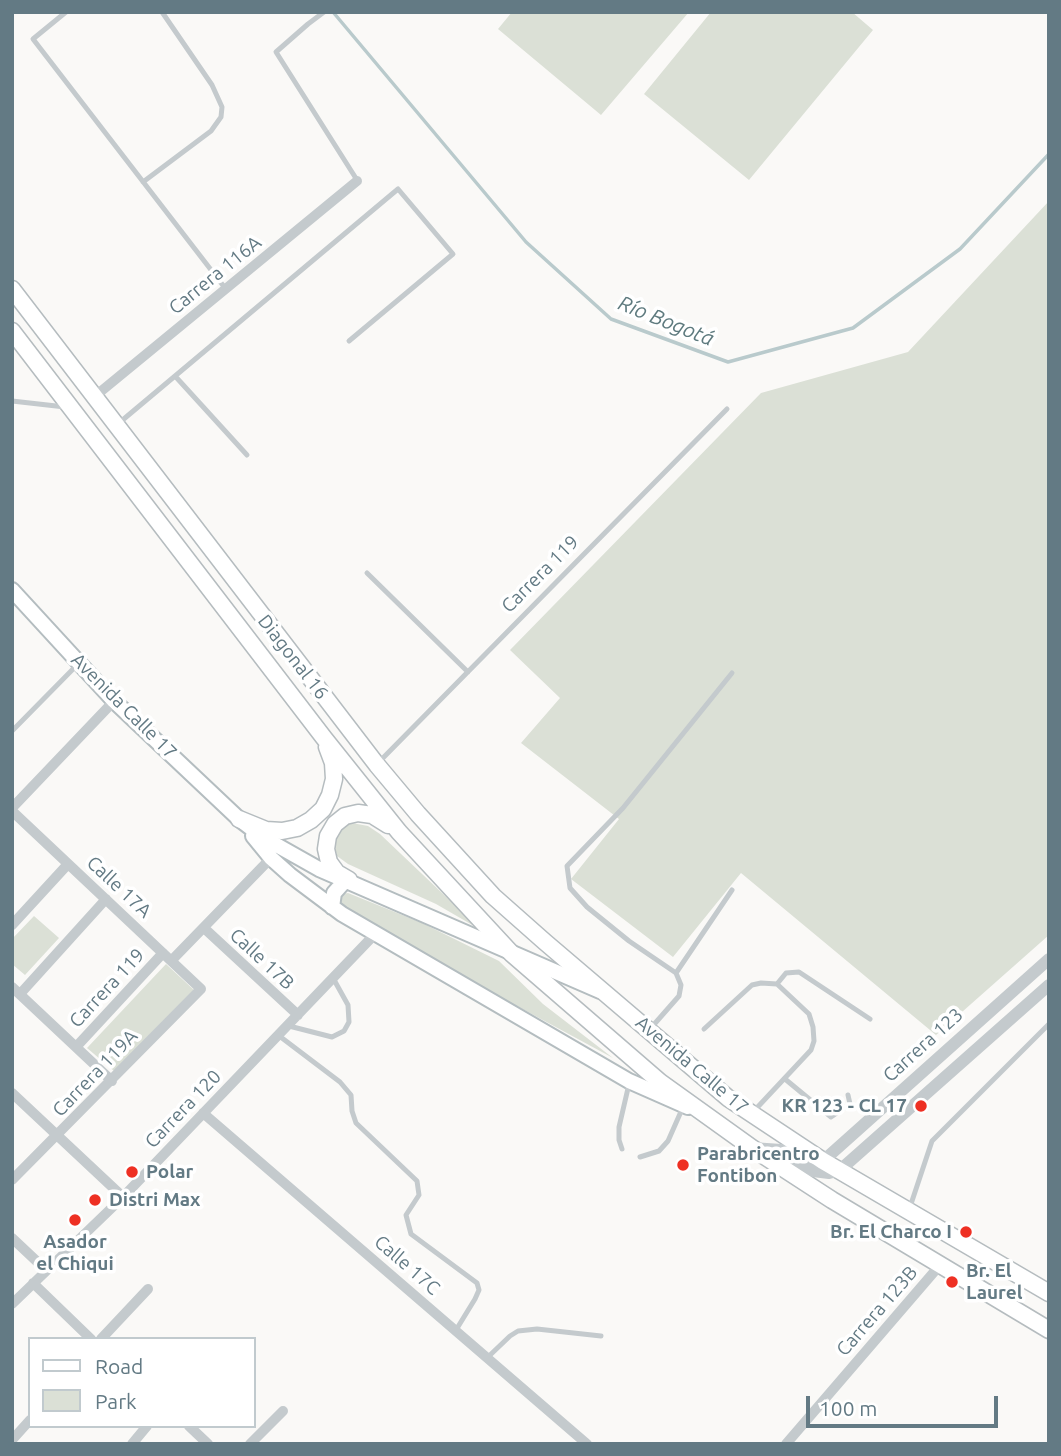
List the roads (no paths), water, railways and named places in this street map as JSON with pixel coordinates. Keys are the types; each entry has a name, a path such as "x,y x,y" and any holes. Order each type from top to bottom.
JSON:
{"main road":[{"name":"Diagonal 16","path":"12,289 377,765 418,814 493,896 608,995"},
{"name":"Diagonal 16","path":"12,331 399,832 512,954"},
{"name":"Avenida Calle 17","path":"12,590 114,701 239,819 271,858 332,907 629,1081 690,1107"},
{"path":"239,819 266,830 282,831 298,828 323,809 331,795 334,779 333,763 324,738"},
{"path":"349,880 337,873 329,862 326,849 328,836 335,824 345,816 358,813 372,815 399,832"},
{"name":"Avenida Calle 17","path":"239,819 291,855 608,995 705,1079 751,1114 823,1161 1049,1293"},
{"path":"332,907 334,894 349,880"},
{"name":"Avenida Calle 17","path":"512,954 690,1107 832,1200 1049,1330"}],"street":[{"name":"Carrera 116A","path":"94,397 358,181"},
{"path":"12,810 114,701"},
{"name":"Calle 17A","path":"12,810 201,989"},
{"name":"Carrera 119","path":"76,1047 167,957 204,928 271,858"},
{"path":"12,925 68,864"},
{"path":"106,899 16,991 112,1081"},
{"name":"Calle 17B","path":"204,928 298,1015"},
{"name":"Carrera 120","path":"12,1304 123,1197 375,933"},
{"name":"Carrera 123","path":"823,1161 1049,959"},
{"name":"Carrera 123","path":"840,1170 1049,985"},
{"name":"Carrera 119A","path":"12,1180 201,989"},
{"path":"12,1110 17,1097 123,1197"},
{"name":"Calle 17C","path":"203,1113 587,1444"},
{"path":"752,1147 781,1150 813,1171 829,1173 840,1170"},
{"path":"12,1238 46,1270"},
{"name":"Carrera 123B","path":"786,1444 940,1265"},
{"path":"33,1283 89,1337"},
{"path":"103,1337 148,1289"},
{"path":"250,1444 282,1411"},
{"path":"12,1440 28,1422"},
{"path":"132,1444 145,1428"},
{"path":"191,1428 208,1444"}],"lane":[{"path":"65,12 33,39 226,289"},
{"path":"143,182 211,131 218,125 221,117 222,107 212,85 162,12"},
{"path":"324,12 276,52 358,181"},
{"path":"116,425 398,189 453,254 349,341"},
{"path":"175,376 247,454"},
{"path":"12,401 71,408"},
{"name":"Carrera 119","path":"377,765 727,409"},
{"path":"367,573 468,672"},
{"path":"12,731 79,663"},
{"path":"650,1030 679,996 681,985 676,973 587,908 570,888 567,866 623,808 732,673"},
{"path":"676,973 732,890"},
{"path":"777,984 786,972 799,972 870,1019"},
{"path":"287,1026 332,1037 344,1031 349,1022 348,1005 333,978"},
{"path":"704,1029 752,985 761,982 777,984 809,1014 814,1041 811,1050 751,1114"},
{"path":"909,1211 932,1141 1049,1024"},
{"path":"278,1035 340,1082 351,1095 356,1123 417,1181 419,1195 406,1215 411,1234 477,1283 479,1290 456,1330"},
{"path":"785,1079 831,1117 850,1104 848,1095"},
{"path":"622,1149 619,1127 629,1081"},
{"path":"640,1157 659,1151 690,1107"},
{"path":"488,1357 518,1331 537,1329 601,1336"}],"waterway":[{"name":"Río Bogotá","path":"333,12 526,242 611,319 728,362 853,328 960,249 1049,154"}],"place":[{"name":"KR 123 - CL 17","path":"921,1106"},
{"name":"Parabricentro Fontibon","path":"683,1165"},
{"name":"Polar","path":"132,1172"},
{"name":"Distri Max","path":"95,1200"},
{"name":"Asador el Chiqui","path":"75,1220"},
{"name":"Br. El Charco I","path":"966,1232"},
{"name":"Br. El Laurel","path":"952,1282"}]}
